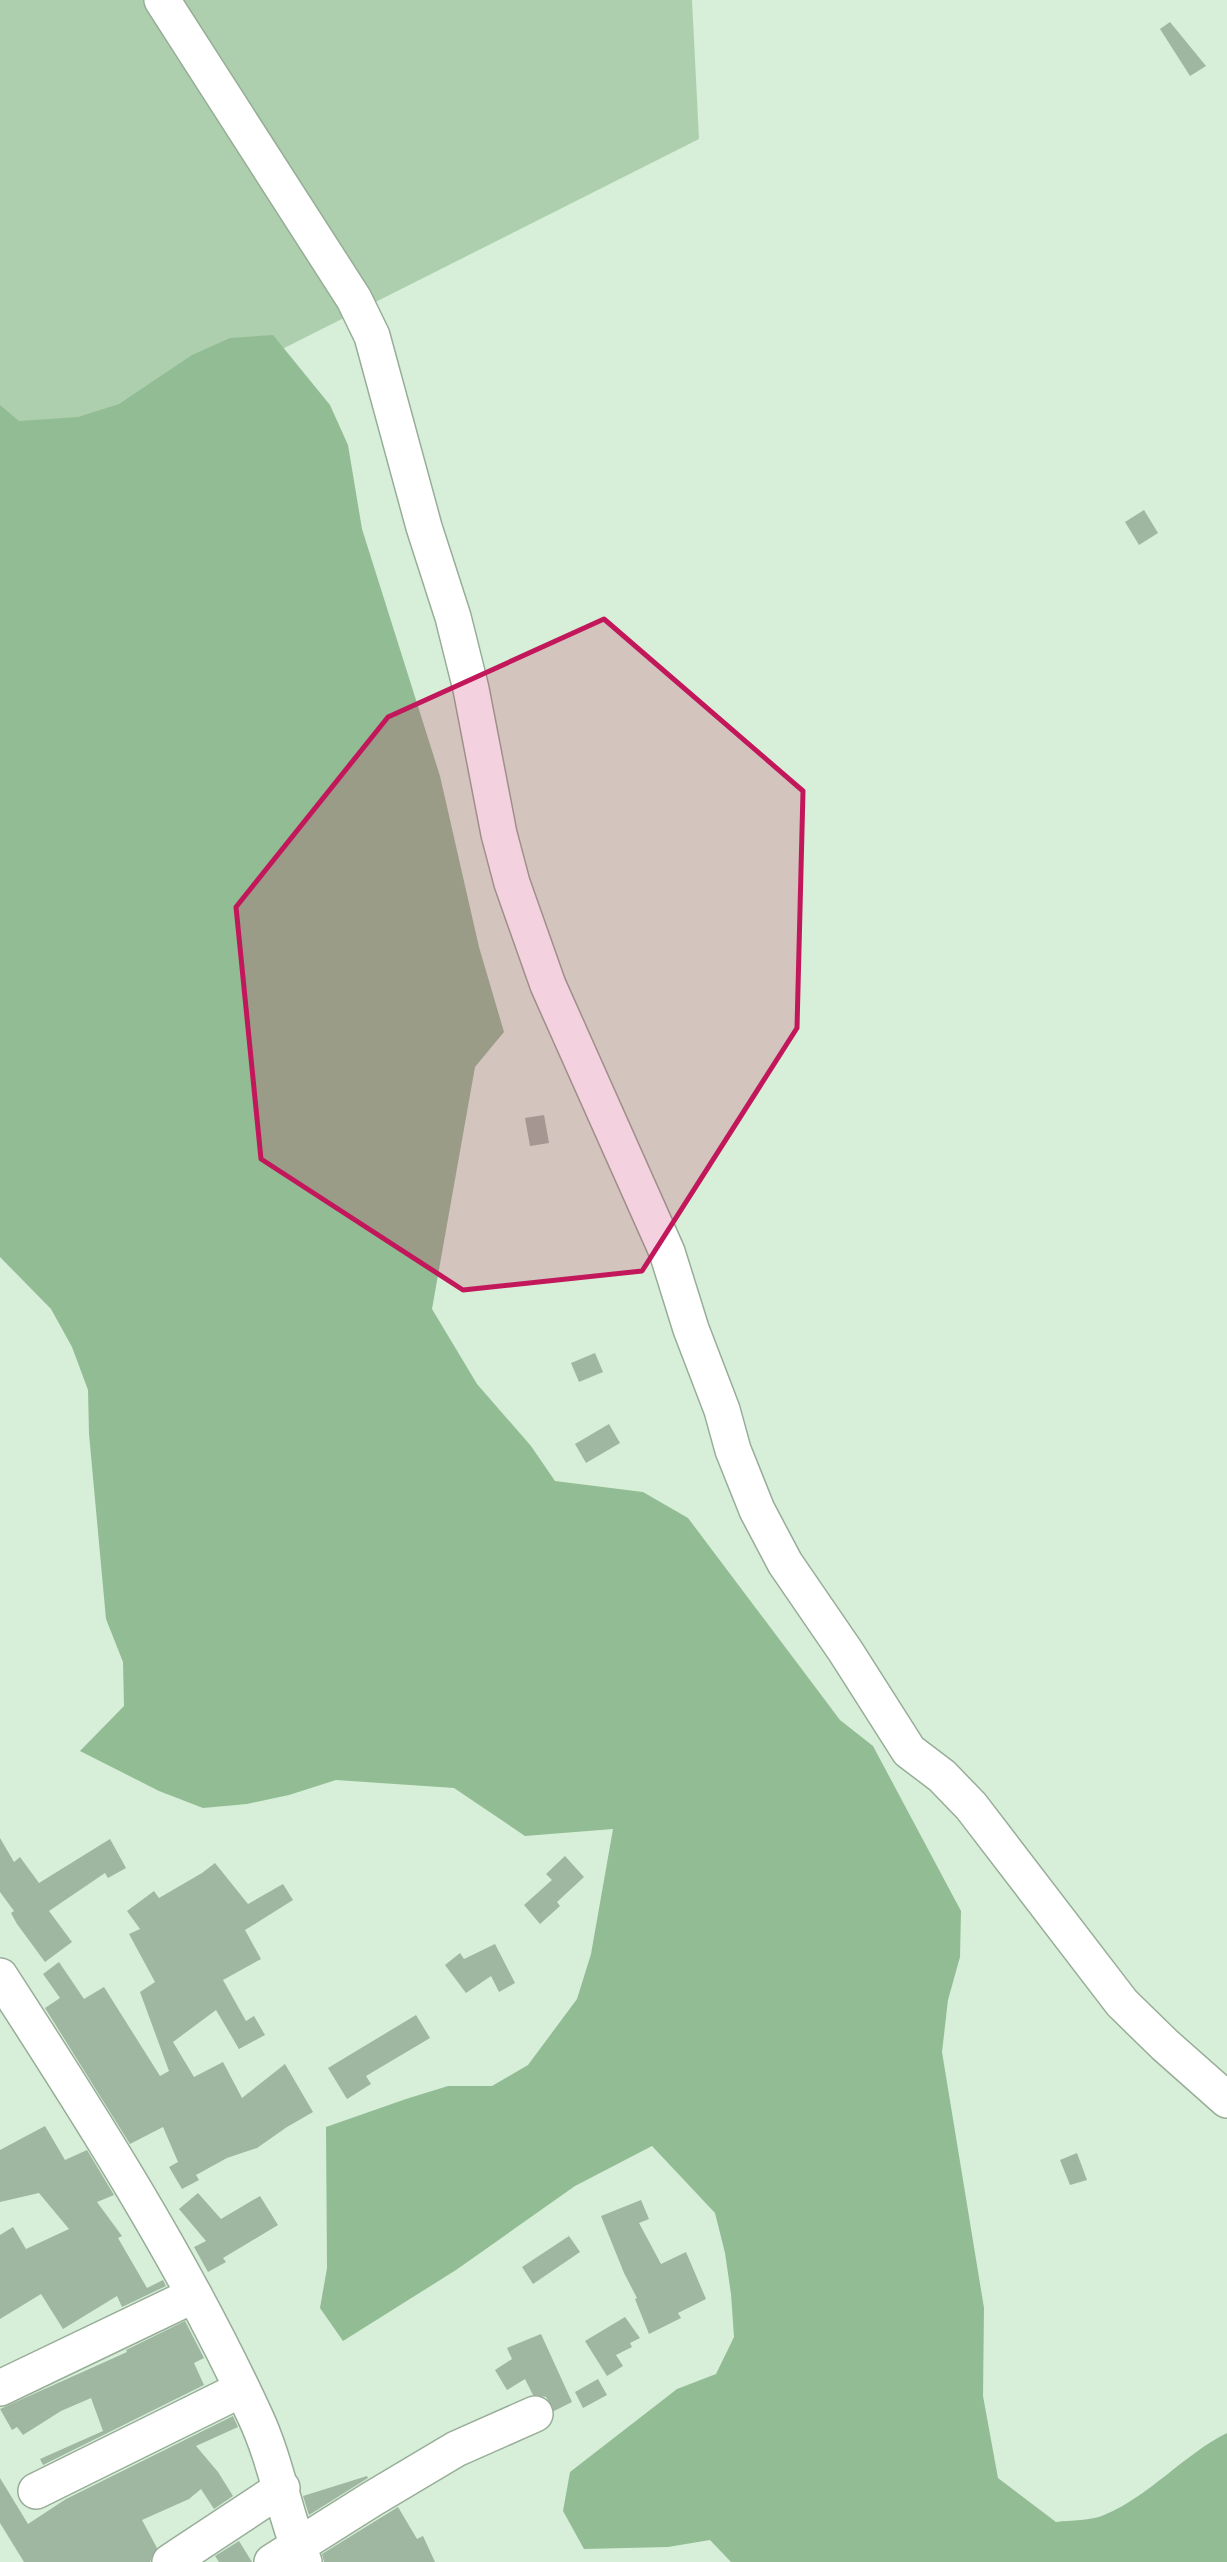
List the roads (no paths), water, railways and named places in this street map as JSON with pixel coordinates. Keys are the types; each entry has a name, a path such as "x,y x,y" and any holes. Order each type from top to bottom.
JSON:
{"street":[{"path":"162,0 354,299 372,336 424,527 453,617 512,883 548,985 667,1252 691,1329 722,1410 733,1450 757,1510 785,1563 846,1651 909,1751 957,1790 1122,2003 1164,2045 1227,2100"},
{"path":"0,1976 89,2114 194,2295 242,2389 268,2447 282,2488 291,2557 372,2498 456,2449 535,2414"},
{"path":"0,2388 194,2295"},
{"path":"36,2491 242,2389"},
{"path":"170,2562 282,2488"}]}
